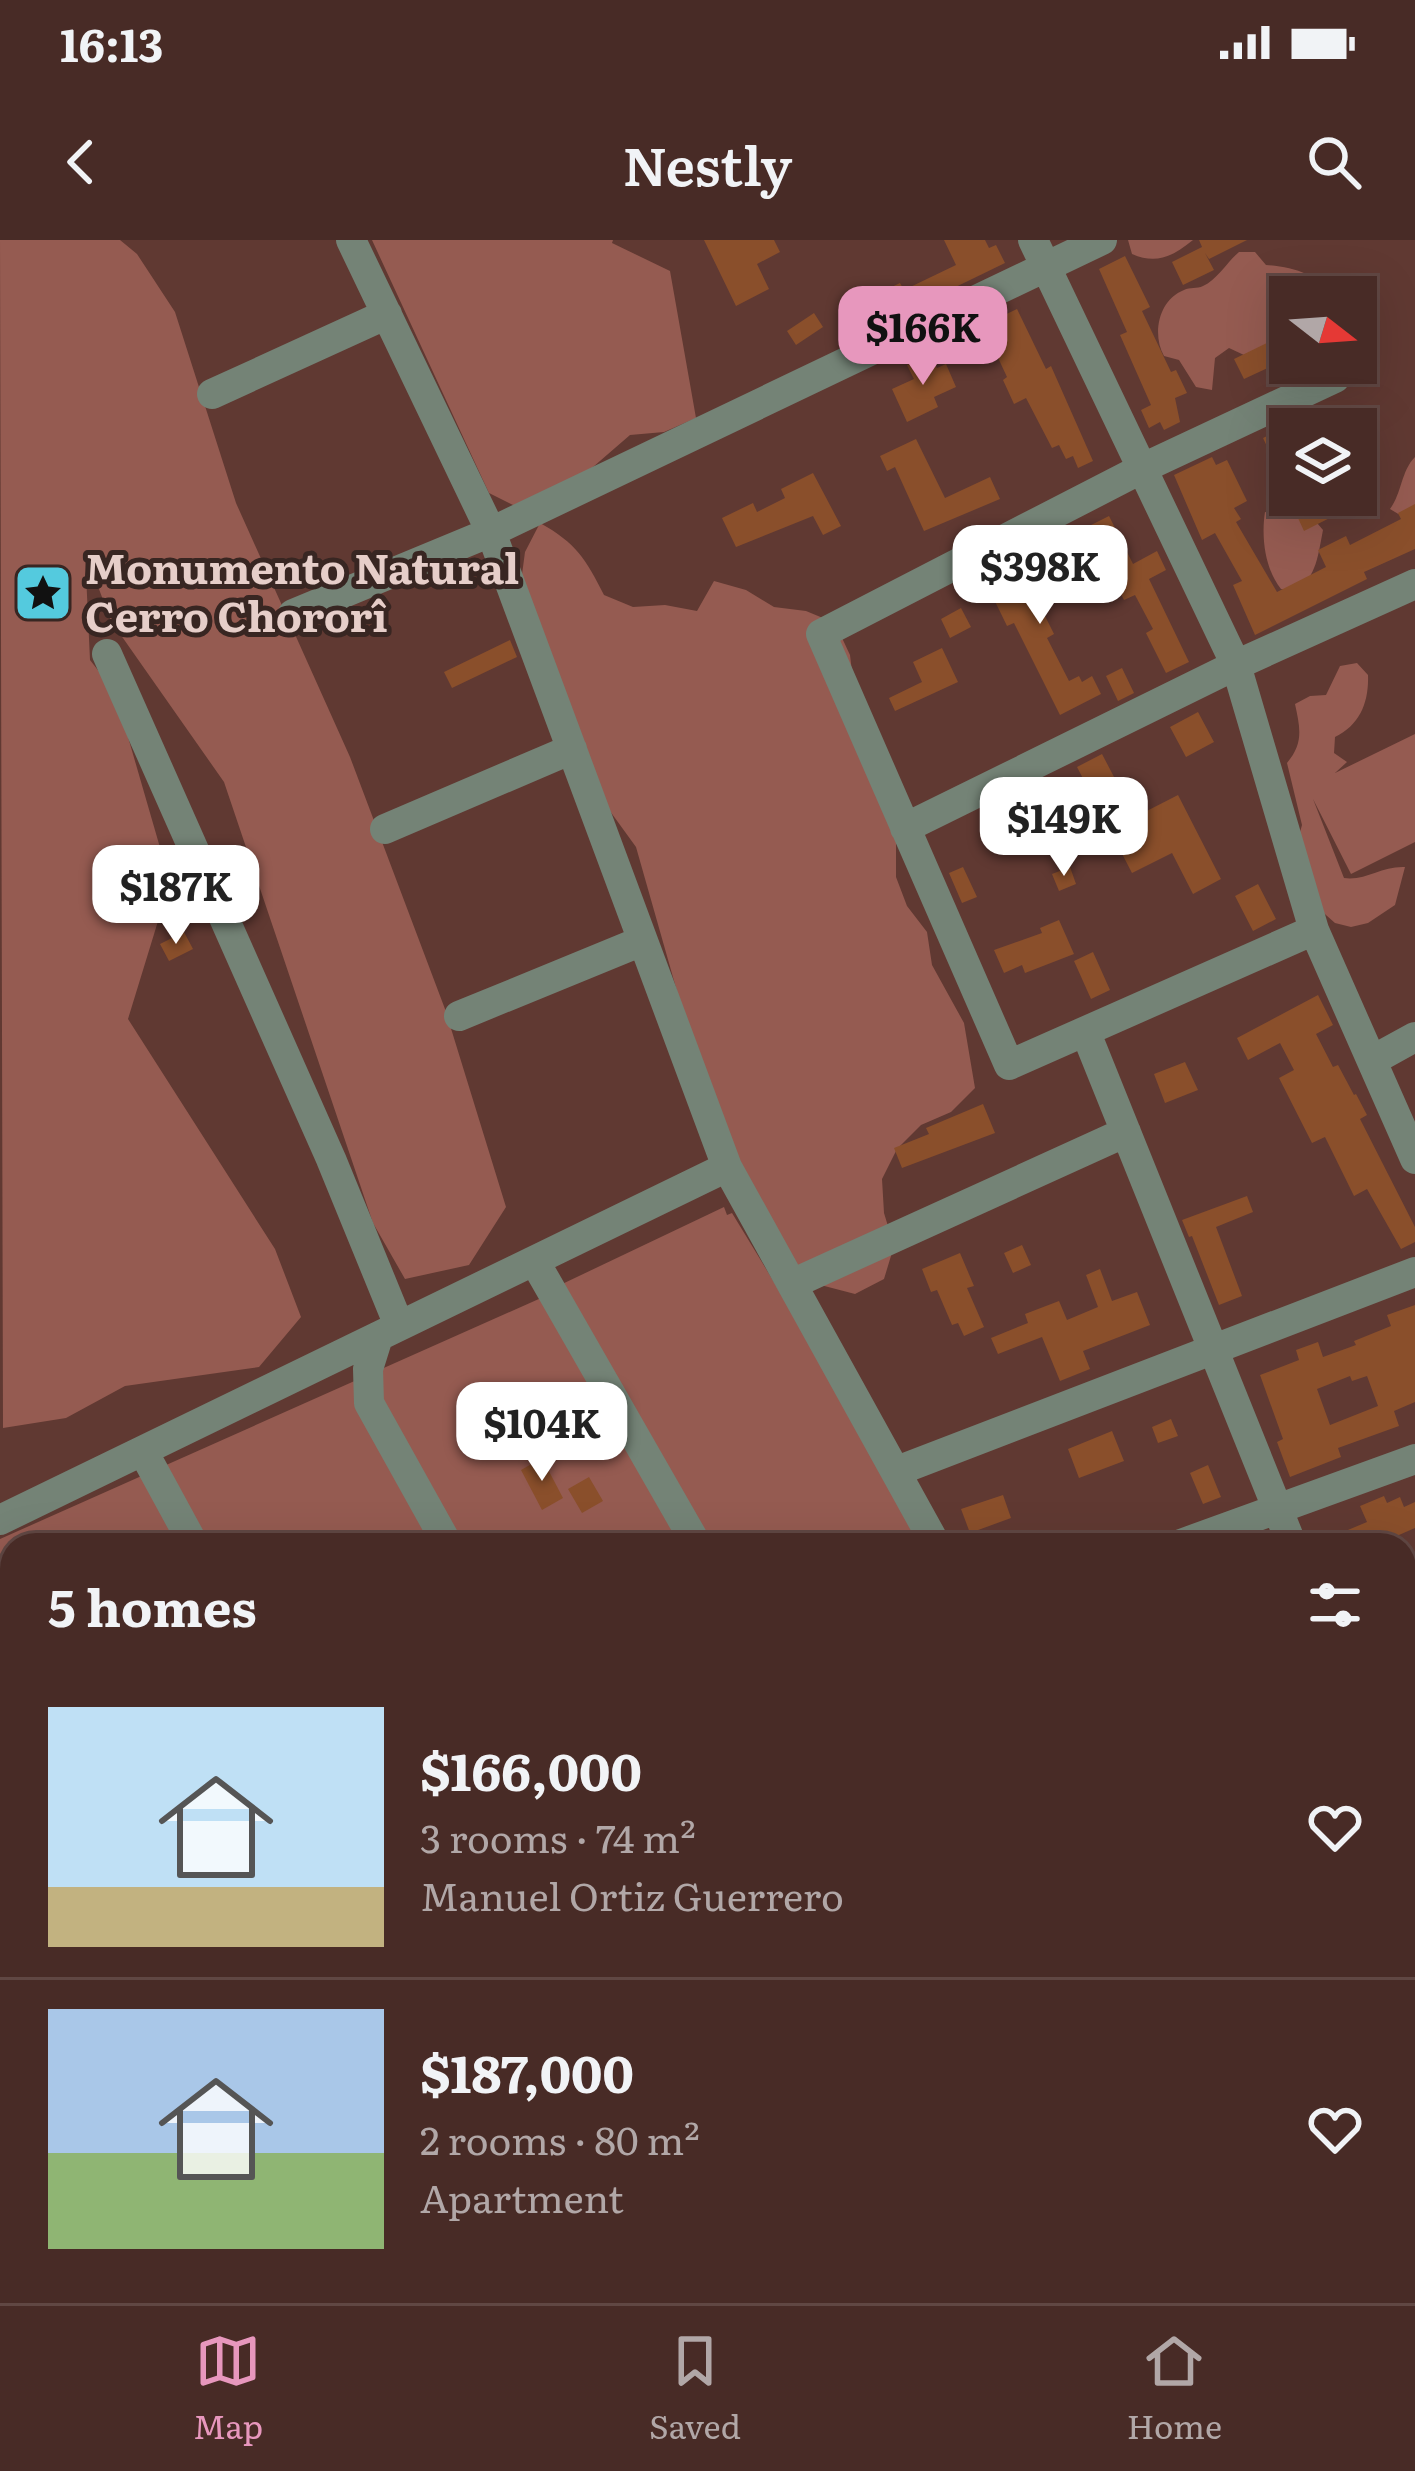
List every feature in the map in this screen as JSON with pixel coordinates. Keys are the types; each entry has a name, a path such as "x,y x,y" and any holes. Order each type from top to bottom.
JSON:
{"street":[{"path":"351,240 491,532 727,1167 931,1533"},
{"path":"292,614 491,532 1039,252 1102,240"},
{"path":"1039,252 1236,665 1314,930 1415,1159"},
{"path":"212,394 387,314"},
{"path":"1314,930 1009,1065 821,634 1145,467 1322,384"},
{"path":"905,828 1236,665 1415,584"},
{"path":"107,654 331,1159 388,1330 368,1370 369,1403 441,1533"},
{"path":"385,830 572,749"},
{"path":"459,1016 642,941"},
{"path":"1086,1033 1287,1533"},
{"path":"1373,1060 1415,1037"},
{"path":"792,1284 1126,1132"},
{"path":"0,1520 727,1167"},
{"path":"535,1262 690,1533"},
{"path":"897,1471 1415,1272"},
{"path":"144,1453 187,1533"},
{"path":"1211,1533 1415,1460"}],"shaded area":[{"path":"0,240 120,240 137,254 175,312 236,503 350,757 445,1009 506,1207 469,1265 405,1279 373,1223 224,782 111,621 85,552 90,660 115,692 170,882 128,1019 275,1249 301,1317 259,1367 125,1386 66,1418 3,1428"},
{"path":"372,240 613,240 670,271 696,418 664,432 630,435 578,480 519,508 489,493"},
{"path":"1128,240 1193,240 1172,254 1149,259 1132,254"},
{"path":"1239,252 1255,252 1266,265 1309,276 1269,276 1269,344 1244,355 1229,348 1215,358 1212,390 1196,387 1179,360 1164,356 1158,338 1168,302 1217,275"},
{"path":"1415,457 1415,517 1405,518 1390,509"},
{"path":"1265,512 1296,519 1312,517 1323,530 1313,571 1297,591 1281,589 1271,572 1264,542"},
{"path":"540,523 579,553 604,595 633,607 665,605 697,611 714,581 746,590 774,607 806,611 835,623 850,655 858,722 896,808 896,877 907,906 927,932 932,965 964,1023 975,1088 951,1112 921,1125 897,1149 882,1179 884,1213 894,1246 884,1279 855,1294 790,1277 762,1255 690,1037 636,847 578,767 521,582 525,552"},
{"path":"1357,663 1368,675 1367,694 1357,719 1335,737 1334,753 1347,762 1335,773 1415,734 1415,842 1351,874 1313,799 1344,878 1405,867 1395,905 1368,923 1351,927 1335,923 1309,900 1293,858 1302,825 1287,763 1298,742 1295,704 1326,695 1340,666"},
{"path":"724,1207 727,1215 732,1213 927,1533 13,1533 559,1290 558,1286"}],"building":[{"path":"704,240 774,240 780,252 757,264 769,289 736,306"},
{"path":"944,240 985,240 989,248 996,245 1005,263 896,316 892,307 863,321 856,304 900,283 904,290 956,265"},
{"path":"1199,240 1247,240 1209,259 1205,253 1214,270 1183,285 1172,262 1202,247"},
{"path":"1125,256 1150,307 1142,311 1171,372 1176,370 1187,393 1175,398 1180,422 1164,430 1160,422 1149,428 1141,410 1151,405 1120,335 1127,332 1099,269"},
{"path":"1017,309 1046,369 1051,366 1093,461 1078,468 1073,456 1066,459 1059,445 1052,448 1026,398 1014,404 993,347 988,350 977,328"},
{"path":"814,313 823,327 796,345 787,331"},
{"path":"1269,342 1269,367 1244,379 1234,359"},
{"path":"930,354 937,368 946,364 956,387 934,397 938,407 907,422 892,389 914,379 907,365"},
{"path":"916,439 945,498 990,477 1000,499 924,531 895,467 887,471 880,456"},
{"path":"1212,457 1216,465 1227,460 1247,501 1234,508 1241,519 1236,522 1277,592 1326,567 1318,550 1346,536 1350,545 1401,519 1398,513 1415,504 1415,549 1364,572 1367,579 1255,635 1233,585 1242,581 1215,533 1202,540 1174,475"},
{"path":"813,473 841,526 823,535 813,516 736,547 722,518 753,503 757,512 785,498 781,489"},
{"path":"1109,516 1133,564 1157,551 1166,570 1149,579 1189,662 1166,673 1146,633 1153,629 1135,595 1124,600 1115,582 1123,577 1106,543 1100,546 1089,526"},
{"path":"1302,516 1334,516 1304,531 1298,518"},
{"path":"1044,548 1064,589 1038,602 1054,634 1047,638 1069,681 1079,676 1082,682 1092,676 1101,694 1060,715 1014,623 1007,626 988,587 1018,572 1014,564"},
{"path":"961,608 971,627 950,638 941,619"},
{"path":"510,640 517,657 452,688 444,672"},
{"path":"942,648 958,682 895,711 889,698 922,682 913,662"},
{"path":"1122,668 1134,693 1118,701 1106,676"},
{"path":"1198,712 1214,742 1186,757 1170,727"},
{"path":"1102,754 1135,817 1178,795 1221,879 1193,894 1172,853 1132,873 1077,767"},
{"path":"963,867 977,897 962,903 949,873"},
{"path":"1070,867 1076,884 1059,891 1052,874"},
{"path":"1258,884 1276,919 1253,931 1235,896"},
{"path":"1059,920 1074,954 1025,973 1022,965 1004,973 994,950 1042,933 1040,928"},
{"path":"184,932 193,949 169,961 160,944"},
{"path":"1093,952 1110,990 1091,999 1074,961"},
{"path":"1318,995 1333,1025 1316,1034 1367,1115 1360,1119 1415,1227 1415,1242 1401,1249 1367,1189 1354,1196 1325,1137 1312,1143 1279,1078 1294,1070 1280,1043 1248,1060 1237,1038"},
{"path":"1185,1062 1198,1090 1165,1103 1154,1074"},
{"path":"983,1104 995,1133 902,1168 894,1148 929,1134 926,1128"},
{"path":"1247,1196 1253,1212 1216,1227 1242,1296 1219,1305 1182,1220"},
{"path":"1022,1245 1031,1265 1013,1273 1004,1253"},
{"path":"960,1253 974,1286 967,1288 984,1327 964,1336 958,1323 952,1325 937,1290 931,1292 922,1269"},
{"path":"1100,1269 1112,1301 1137,1292 1150,1325 1083,1351 1090,1369 1060,1381 1042,1337 998,1354 991,1338 1028,1323 1025,1314 1059,1301 1067,1320 1098,1307 1086,1275"},
{"path":"1415,1305 1415,1402 1394,1411 1399,1426 1338,1448 1341,1457 1290,1477 1277,1442 1283,1439 1260,1375 1299,1360 1296,1350 1318,1342 1323,1357 1356,1345 1354,1341 1391,1326 1387,1315","holes":["1350,1376 1352,1381 1367,1376 1378,1406 1330,1425 1317,1389"]},
{"path":"1171,1419 1178,1436 1158,1443 1152,1427"},
{"path":"1112,1431 1124,1461 1079,1478 1068,1449"},
{"path":"542,1458 563,1498 542,1510 521,1470"},
{"path":"1208,1465 1221,1497 1203,1504 1190,1473"},
{"path":"589,1477 603,1501 582,1513 568,1489"},
{"path":"1003,1495 1011,1518 970,1533 961,1509"},
{"path":"1384,1496 1387,1503 1400,1497 1404,1507 1415,1502 1415,1528 1404,1533 1341,1533 1367,1522 1360,1506"}],"place":[{"name":"Monumento Natural Cerro Chororî","path":"43,593"}]}
